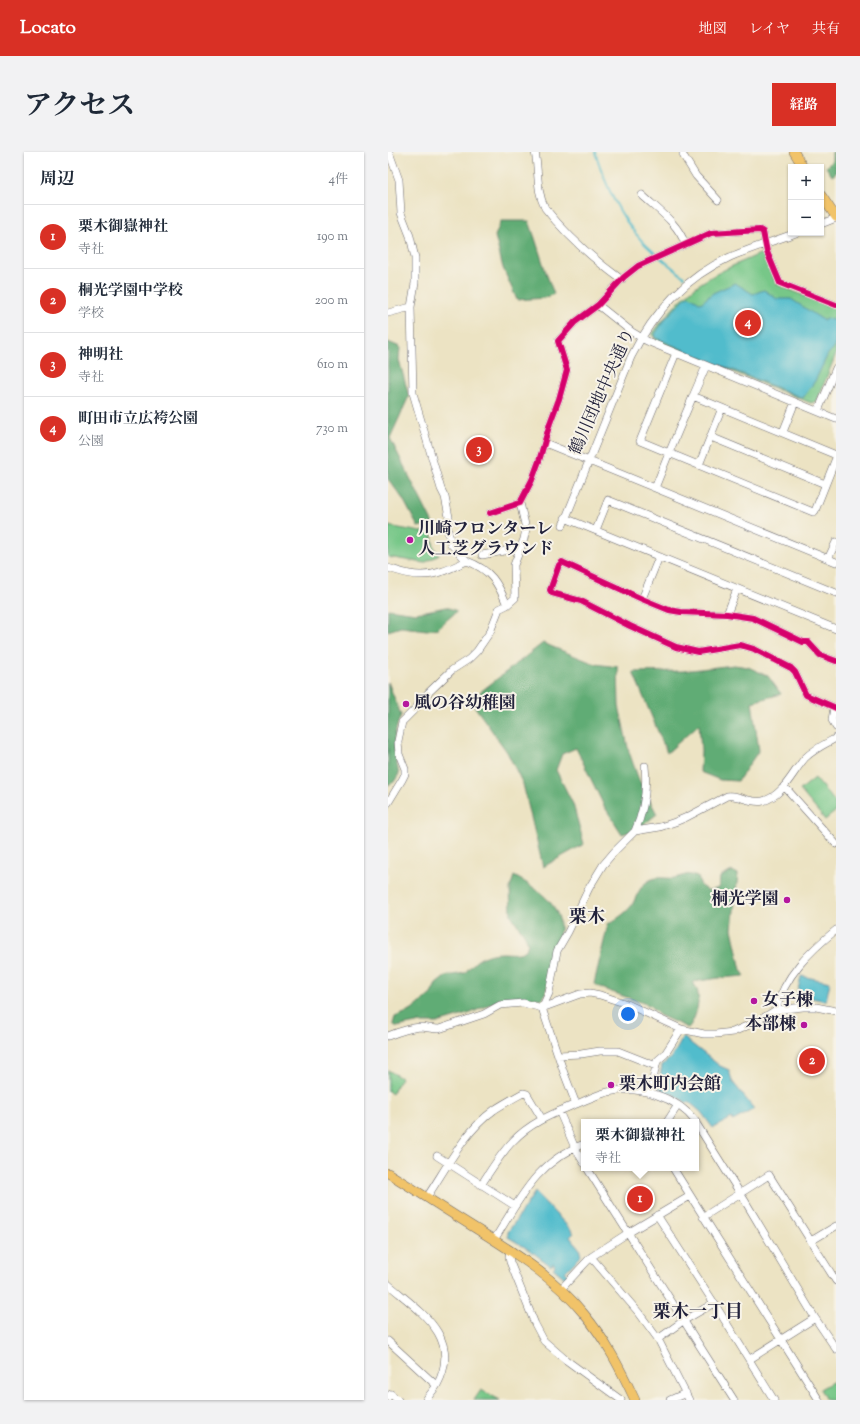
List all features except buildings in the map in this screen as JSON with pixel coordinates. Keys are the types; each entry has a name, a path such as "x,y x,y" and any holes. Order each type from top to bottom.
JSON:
{"main road":[{"path":"794,152 801,164"},
{"path":"824,200 836,218"},
{"path":"388,1173 528,1261 561,1289 598,1332 620,1369 635,1400"}],"street":[{"path":"389,152 399,180 401,213 410,236 415,258 412,307 414,393 441,489 445,497 449,517 447,526 451,544 467,561 478,565 493,577 500,587 507,605"},
{"path":"535,152 539,188 545,208 579,246 622,280"},
{"path":"683,152 683,155 696,176 718,200"},
{"path":"642,195 673,223 680,231 685,244"},
{"path":"824,223 836,218"},
{"path":"388,803 405,774 405,768 399,754 398,740 402,722 428,693 452,670 469,659 477,651 490,632 498,609 507,605 515,598 514,565 526,535 520,503 532,480 567,370 558,341 575,322 598,305 635,267 711,233 758,230 763,232 767,252 780,282 836,305"},
{"name":"鶴川団地中央通り","path":"596,530 564,521 631,357 641,338 672,297 690,281 720,262 788,236"},
{"path":"598,305 641,338 836,419"},
{"path":"388,313 412,307"},
{"path":"676,353 640,441 812,512 815,511 836,458"},
{"path":"655,488 706,366"},
{"path":"818,411 836,368"},
{"path":"694,396 836,455"},
{"path":"783,432 795,402"},
{"path":"698,465 722,408"},
{"path":"710,437 825,484"},
{"path":"545,443 836,562"},
{"path":"836,593 608,500 596,530 836,629"},
{"path":"490,513 520,503"},
{"path":"828,559 836,542"},
{"path":"482,555 521,548"},
{"path":"642,599 659,557"},
{"path":"388,568 421,576 445,571 467,561"},
{"path":"836,661 820,655 808,642 803,642 754,618 727,614 668,610 562,562 559,565 550,590 552,593 581,601 676,647 698,652 740,645 749,647 791,668 795,672 806,695 835,708 832,720 836,727"},
{"path":"727,614 737,589"},
{"path":"635,830 660,827 675,822 727,796 732,795 761,801 770,798 778,793 806,758 815,750 836,738"},
{"path":"576,1104 542,1008 549,993 557,951 571,928 589,888 610,856 635,830 641,817 646,778 645,766"},
{"path":"784,786 836,844"},
{"path":"776,1010 779,998 794,971 811,952 836,930"},
{"path":"388,1036 422,1027 431,1030 439,1029 484,1014 500,1005 523,1003 542,1008 580,994 590,993 627,1004 681,1029 704,1034 733,1032 758,1021 776,1010 816,1007 836,1011"},
{"path":"650,1093 657,1061 665,1054 681,1029"},
{"path":"558,1055 618,1051 656,1066"},
{"path":"482,1185 496,1162 514,1140 542,1119 606,1092 628,1090 650,1093 678,1105 693,1119"},
{"path":"427,1197 470,1132 494,1110 523,1093 527,1094 542,1119"},
{"path":"669,1119 678,1105"},
{"path":"559,1111 581,1158"},
{"path":"699,1127 815,1318 836,1349"},
{"path":"494,1240 529,1185 547,1165 560,1156 581,1145"},
{"path":"437,1156 515,1206"},
{"path":"589,1171 734,1400"},
{"path":"675,1171 819,1400"},
{"path":"703,1217 769,1175 836,1281"},
{"path":"561,1289 591,1257 690,1196"},
{"path":"658,1216 750,1359 774,1400"},
{"path":"812,1242 836,1226"},
{"path":"510,1250 510,1262 535,1324 544,1341 566,1360 621,1400"},
{"path":"591,1257 639,1313 658,1339 688,1396 670,1400"},
{"path":"388,1284 430,1322 440,1336 444,1352 443,1366 436,1385 426,1400"},
{"path":"658,1339 683,1321 714,1303"},
{"path":"750,1359 815,1318"},
{"path":"388,1341 436,1385"},
{"path":"388,1397 391,1394 398,1400"}],"green space":[{"path":"832,152 836,152 836,173 832,176 826,167 832,161"},
{"path":"501,221 529,221 554,294 545,298 517,300 503,268 495,236"},
{"path":"762,253 766,255 776,284 836,309 836,354 817,401 811,403 656,341 652,334 678,303 701,283 722,271"},
{"path":"388,342 400,347 399,360 409,396 390,438 433,524 418,527 403,499 388,479"},
{"name":"川崎フロンターレ 人工芝グラウンド","path":"388,526 421,532 431,530 434,547 439,555 424,563 388,557"},
{"path":"446,607 457,611 438,628 427,630 401,627 388,631 388,609 416,613"},
{"path":"543,643 595,664 618,667 619,706 629,752 639,780 657,814 637,830 622,834 604,806 576,748 562,754 556,770 573,804 584,844 543,867 523,784 507,752 470,700"},
{"path":"734,665 748,667 768,676 781,694 752,702 759,750 738,781 720,780 700,772 701,750 699,724 667,753 633,672 683,671"},
{"path":"388,682 401,715 394,744 399,774 394,782 388,785"},
{"path":"815,778 836,803 836,811 825,820 800,790"},
{"path":"732,871 738,874 732,929 741,970 745,976 693,982 698,991 698,1002 694,1017 688,1028 659,1015 649,1005 606,990 594,984 608,924 630,908 637,894 647,882 656,878 675,878 690,875 698,877 701,886 708,891 719,888 720,877"},
{"path":"514,876 530,885 546,897 557,912 560,930 543,999 501,999 471,1013 437,1023 416,1023 397,1027 393,1024 395,1017 412,1010 431,994 436,984 446,976 465,973 473,964 490,954 518,953 526,950 528,943 525,936 511,915 510,888"},
{"path":"388,1070 401,1078 392,1094 388,1091"},
{"path":"836,1380 836,1400 826,1400 820,1389"},
{"path":"481,1390 500,1400 474,1400"}],"water":[{"path":"735,283 753,294 764,290 777,299 791,299 823,320 826,318 836,321 836,341 834,348 828,354 815,381 803,398 656,338 655,334 666,318 688,295 701,303 713,293"},
{"path":"801,976 830,982 826,1001 797,995"},
{"path":"683,1037 720,1066 729,1070 732,1081 754,1109 733,1121 732,1118 713,1128 701,1112 689,1102 687,1103 658,1088 662,1065 672,1056"},
{"path":"535,1192 574,1233 570,1237 579,1248 581,1256 565,1272 568,1275 565,1278 553,1268 555,1266 553,1263 551,1266 531,1251 508,1237 508,1232"}],"waterway":[{"path":"595,152 608,188 626,221 647,246 684,277"}],"cycle path":[{"path":"490,513 520,503 532,480 567,370 558,341 575,322 598,305 624,277 638,266 711,233 760,230 763,232 767,252 780,283 836,305"},
{"path":"836,661 820,655 808,642 803,642 753,618 727,614 669,610 562,562 559,565 550,590 552,593 581,601 676,647 698,652 740,645 754,649 791,668 795,672 806,695 836,708"}],"place":[{"name":"町田市立広袴公園","path":"748,323"},
{"name":"神明社","path":"479,450"},
{"name":"川崎フロンターレ 人工芝グラウンド","path":"410,540"},
{"name":"風の谷幼稚園","path":"406,704"},
{"name":"桐光学園","path":"787,900"},
{"name":"女子棟","path":"754,1001"},
{"name":"本部棟","path":"804,1025"},
{"name":"桐光学園中学校","path":"812,1061"},
{"name":"栗木町内会館","path":"611,1085"},
{"name":"栗木御嶽神社","path":"640,1199"}],"district":[{"name":"栗木","path":"587,918"},
{"name":"栗木一丁目","path":"698,1313"}]}
